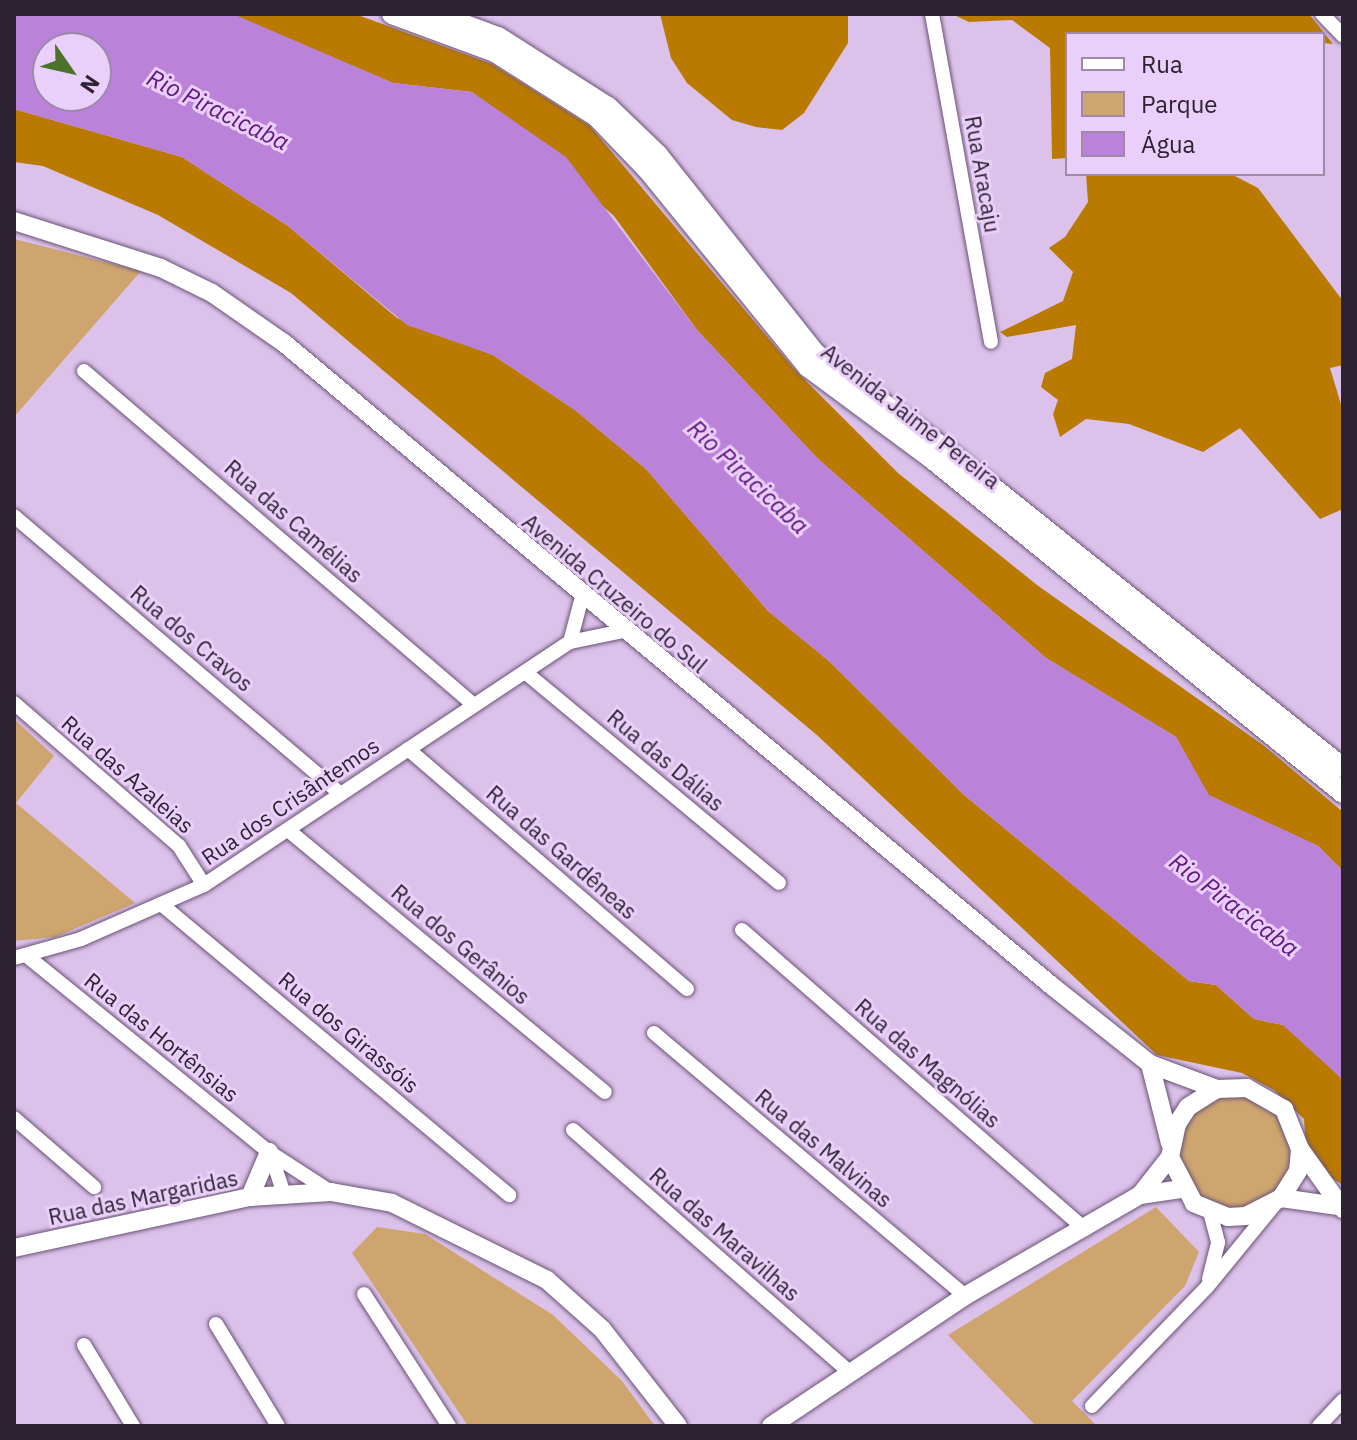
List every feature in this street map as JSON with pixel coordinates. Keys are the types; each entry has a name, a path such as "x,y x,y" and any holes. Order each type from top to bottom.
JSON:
{"main road":[{"name":"Avenida Jaime Pereira","path":"392,14 495,52 596,116 648,170 808,367 931,458 1343,793"},
{"name":"Avenida Jaime Pereira","path":"436,14 498,37 608,107 658,155 816,354 946,450 1343,768"}],"street":[{"name":"Rua Aracaju","path":"932,14 991,342"},
{"path":"1322,14 1343,36"},
{"name":"Avenida Cruzeiro do Sul","path":"14,221 161,268 212,293 284,343 582,597 1150,1064 1217,1089"},
{"name":"Rua das Camélias","path":"84,371 474,705"},
{"name":"Rua dos Cravos","path":"14,516 341,794"},
{"path":"570,642 582,597"},
{"name":"Rua dos Crisântemos","path":"20,957 204,885 570,642 623,631"},
{"name":"Rua das Dálias","path":"525,672 779,883"},
{"name":"Rua das Azaleias","path":"14,703 179,846 204,885"},
{"name":"Rua das Gardêneas","path":"408,749 687,989"},
{"name":"Rua dos Gerânios","path":"288,830 605,1092"},
{"name":"Rua dos Girassóis","path":"161,904 509,1195"},
{"name":"Rua das Magnólias","path":"742,930 1085,1229"},
{"name":"Rua das Hortênsias","path":"20,957 269,1152 331,1192"},
{"name":"Rua das Malvinas","path":"654,1033 965,1296"},
{"path":"1150,1064 1181,1189 1210,1212 1246,1216 1278,1201 1341,1208"},
{"path":"771,1426 965,1296 1140,1195 1170,1152 1188,1107 1217,1089 1247,1088 1268,1095 1290,1118 1300,1149 1341,1208"},
{"path":"14,1118 94,1187"},
{"name":"Rua das Maravilhas","path":"573,1130 849,1372"},
{"path":"1092,1406 1207,1287 1278,1201 1298,1171 1300,1149"},
{"path":"269,1152 285,1197"},
{"path":"250,1197 269,1152"},
{"path":"1140,1195 1181,1189"},
{"name":"Rua das Margaridas","path":"14,1248 250,1197 331,1192 392,1203 547,1280 602,1329 678,1426"},
{"path":"1207,1287 1218,1242 1210,1212"},
{"path":"364,1294 449,1426"},
{"path":"216,1324 278,1426"},
{"path":"84,1345 133,1426"},
{"path":"1319,1426 1343,1400"}],"green space":[{"path":"14,239 141,271 14,417"},
{"path":"14,719 54,756 16,803 135,903 55,937 14,941"},
{"path":"1235,1096 1256,1100 1275,1112 1287,1131 1291,1152 1287,1173 1275,1192 1256,1204 1235,1208 1214,1204 1195,1192 1183,1173 1179,1152 1183,1131 1195,1112 1214,1100"},
{"path":"1156,1207 1199,1252 1185,1286 1072,1401 1097,1426 1036,1426 948,1335"},
{"path":"377,1227 425,1234 553,1315 622,1381 655,1426 468,1426 352,1253"}],"shaded area":[{"path":"231,14 355,14 492,64 590,126 796,371 898,473 1037,585 1263,745 1343,812 1343,871 1318,846 1208,795 1176,737 1046,658 818,459 697,330 614,216 472,92 393,83"},
{"path":"660,14 848,14 848,43 804,113 782,130 756,127 732,120 687,83 671,58"},
{"path":"952,14 1309,14 1323,32 1065,32 1065,158 1052,159 1050,48 1012,20 969,22"},
{"path":"14,109 182,157 288,226 397,318 493,355 575,410 646,469 768,611 829,661 963,794 1189,981 1216,985 1254,1019 1283,1025 1326,1062 1343,1080 1343,1185 1320,1171 1306,1149 1304,1119 1274,1090 1242,1073 1157,1055 818,736 291,293 158,215 43,166 14,162"},
{"path":"1086,176 1235,176 1258,188 1343,301 1343,365 1330,368 1343,411 1343,509 1320,519 1240,428 1203,452 1129,424 1086,419 1060,437 1053,414 1058,400 1041,387 1045,373 1072,359 1076,325 1007,337 1000,332 1063,301 1073,272 1049,248 1065,237 1088,202"}],"water":[{"name":"Rio Piracicaba","path":"14,14 233,14 393,83 472,92 566,157 697,330 818,459 1046,658 1176,737 1209,795 1318,846 1343,871 1343,1080 1283,1025 1254,1019 1216,985 1189,981 963,794 829,661 768,611 646,469 575,410 493,355 407,325 288,226 182,157 14,109"}]}
